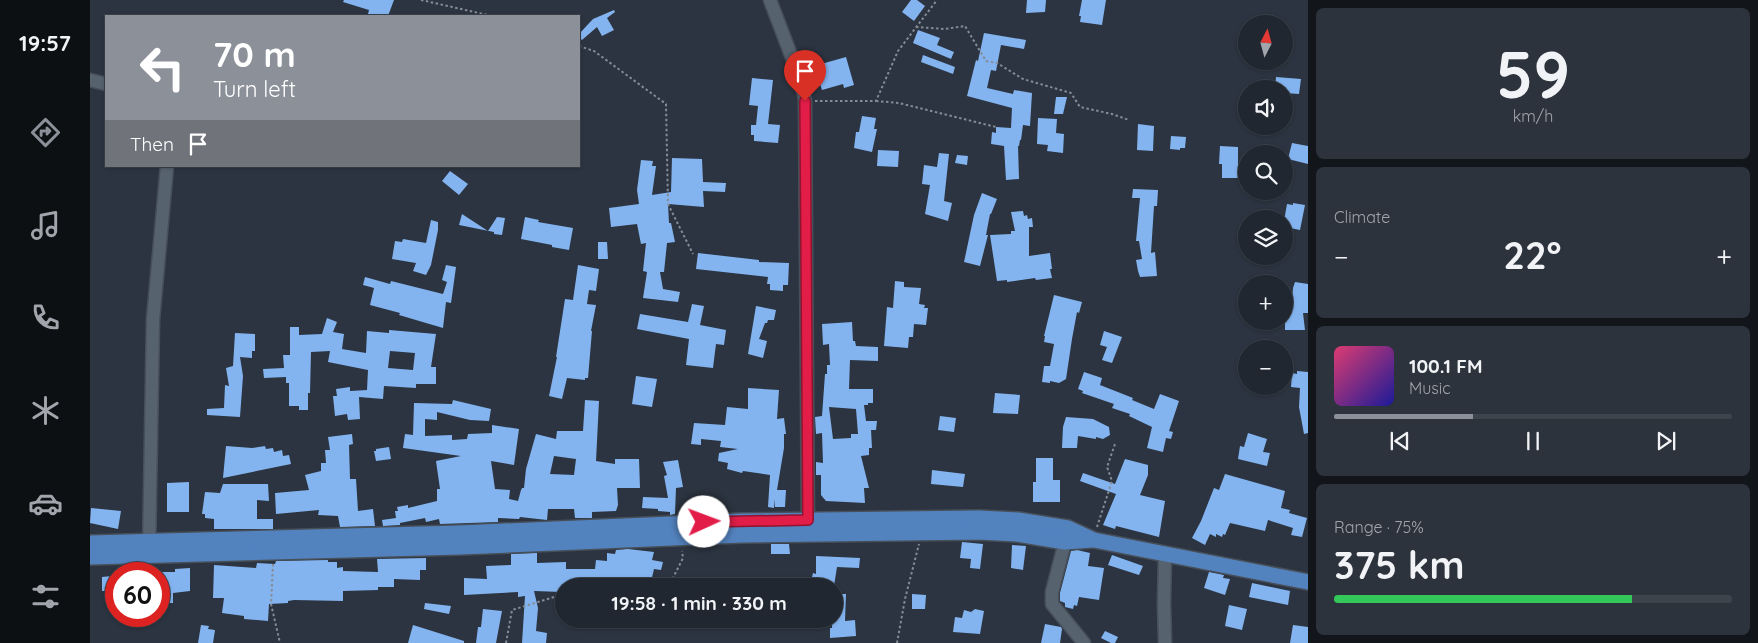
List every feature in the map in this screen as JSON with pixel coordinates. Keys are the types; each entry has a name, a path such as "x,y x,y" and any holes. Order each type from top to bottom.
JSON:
{"main road":[{"path":"90,543 149,548 274,552 460,547 682,538 808,527 979,518 1018,520 1066,535 1308,582"},
{"path":"90,557 149,548 742,521 808,527 921,532 1066,535"}],"street":[{"path":"770,0 802,84 805,101 808,527"},
{"path":"90,80 105,84"},
{"path":"149,548 154,320 167,167"},
{"path":"1066,535 1052,592 1052,604 1084,643"},
{"path":"1165,554 1165,643"}],"path":[{"path":"421,0 488,15"},
{"path":"876,101 898,51 937,0"},
{"path":"916,27 945,28 965,26 986,61 997,63 1023,79 1071,93 1080,107 1112,114 1128,120"},
{"path":"580,46 594,51 666,104 668,204 692,254"},
{"path":"805,101 876,101 899,103 996,127"},
{"path":"1094,540 1112,481 1107,467 1115,444"},
{"path":"898,643 905,599 921,532"},
{"path":"673,578 682,558 682,538"},
{"path":"274,552 271,604 280,643"},
{"path":"506,643 512,610 555,597"}],"building":[{"path":"344,0 394,0 388,15 368,14 369,10 343,2"},
{"path":"911,0 917,0 925,6 914,21 902,12"},
{"path":"1027,0 1046,0 1045,12 1026,13"},
{"path":"1082,0 1106,0 1102,25 1080,22 1081,16 1079,16"},
{"path":"614,10 615,12 607,18 614,30 602,36 597,27 582,40 580,33 593,19"},
{"path":"918,30 940,38 937,45 954,52 951,59 913,43"},
{"path":"984,33 1026,40 1024,49 1001,45 996,71 991,70 987,88 1013,94 1014,90 1032,93 1030,126 1023,125 1021,140 1018,146 1019,179 1006,180 1004,146 991,144 992,132 996,133 996,127 1011,128 1012,108 967,96 976,60 978,61"},
{"path":"923,55 955,67 953,74 921,62"},
{"path":"846,57 854,85 844,88 843,84 822,90 814,66"},
{"path":"1276,77 1301,79 1299,94 1293,94 1293,80 1276,80"},
{"path":"752,78 773,80 768,124 780,125 778,143 754,141 754,135 751,135 751,125 756,125 758,106 749,105"},
{"path":"1056,97 1067,97 1063,114 1054,114"},
{"path":"862,116 876,118 874,129 877,129 872,152 854,148 856,132 859,132"},
{"path":"1038,118 1057,119 1056,133 1064,134 1063,153 1047,151 1048,145 1037,144"},
{"path":"1138,124 1154,126 1153,151 1137,150"},
{"path":"1171,136 1186,137 1185,148 1180,148 1180,150 1170,149"},
{"path":"1292,143 1308,146 1308,164 1293,160"},
{"path":"1220,146 1238,147 1238,178 1222,178 1222,164 1219,164"},
{"path":"878,150 899,151 898,167 877,166"},
{"path":"939,153 949,154 944,201 952,203 948,221 925,214 930,185 922,184 924,165 937,167"},
{"path":"957,155 968,156 967,165 955,163"},
{"path":"672,158 702,159 703,182 726,183 725,192 703,191 704,207 668,204 669,223 671,223 675,242 667,243 664,272 660,272 663,289 680,292 678,302 643,298 647,272 643,271 646,243 641,244 637,224 611,227 609,208 639,204 637,190 641,160 653,161 652,166 656,166 652,195 671,192"},
{"path":"450,171 468,184 459,195 442,181"},
{"path":"1133,189 1158,190 1157,206 1154,206 1151,253 1155,252 1157,276 1140,277 1138,271 1136,260 1142,259 1139,241 1136,241 1140,198 1132,198"},
{"path":"982,193 997,199 990,214 986,235 988,235 980,266 964,262 974,215"},
{"path":"1293,203 1305,205 1300,230 1293,229 1293,210 1286,210 1287,204 1293,205"},
{"path":"1023,211 1024,216 1027,215 1028,219 1032,218 1033,227 1029,227 1029,256 1050,253 1052,278 1036,280 1035,278 1007,282 1007,280 997,281 990,235 1011,234 1011,231 1015,231 1011,212"},
{"path":"462,214 488,231 459,225"},
{"path":"497,217 505,218 502,235 488,231"},
{"path":"525,217 539,220 538,222 573,228 569,250 521,239"},
{"path":"431,220 438,222 438,230 431,265 426,275 413,271 416,263 392,259 395,241 402,242 403,239 426,243"},
{"path":"598,242 607,242 608,259 598,259"},
{"path":"698,253 759,260 759,262 789,263 788,285 783,285 783,291 770,290 770,284 767,284 768,277 696,269"},
{"path":"446,265 456,267 451,303 446,302 443,328 370,305 374,288 363,285 365,277 390,284 391,281 443,294 447,282 442,280"},
{"path":"578,265 599,269 596,291 589,290 587,304 596,305 591,331 588,378 585,378 585,380 567,378 562,399 549,396 557,357 565,299 573,300"},
{"path":"895,281 904,282 904,287 921,288 919,304 925,305 924,308 928,308 926,325 914,324 913,337 909,337 908,348 884,346 887,307 893,308"},
{"path":"1295,282 1308,284 1308,313 1303,313 1305,330 1293,330 1293,288"},
{"path":"1054,295 1082,302 1079,313 1077,312 1066,379 1059,383 1042,382 1044,366 1050,366 1054,344 1044,342 1044,336"},
{"path":"692,304 704,306 700,325 726,330 724,345 716,344 713,368 686,365 689,339 637,329 640,314 688,322"},
{"path":"756,306 776,310 774,320 768,320 765,323 759,339 767,341 763,358 748,354"},
{"path":"327,318 337,322 333,332 344,334 342,349 366,353 367,331 389,333 389,330 436,334 431,367 436,367 436,384 416,384 416,388 384,386 383,399 359,397 360,419 348,420 347,414 335,416 333,396 337,396 336,389 350,387 350,391 367,390 368,370 328,362 330,351 311,352 308,410 299,410 299,406 289,406 289,383 286,383 286,377 264,378 263,369 284,368 283,355 290,355 290,327 299,327 299,335 322,334","holes":["390,351 415,353 413,370 388,368"]},
{"path":"852,322 853,341 855,341 856,346 878,347 878,361 850,360 849,389 873,389 873,403 864,405 866,421 877,421 876,430 871,430 872,448 869,448 869,455 861,456 869,488 864,488 865,503 826,501 821,495 821,475 816,475 816,462 823,463 822,433 816,434 815,417 822,416 825,374 827,374 827,365 830,365 829,344 823,345 822,324","holes":["829,407 856,409 858,434 851,434 851,438 833,439"]},
{"path":"1104,331 1122,337 1112,363 1102,360 1107,347 1100,345"},
{"path":"235,333 255,334 255,351 252,351 252,358 240,357 243,376 240,417 207,415 207,409 224,408 225,385 229,386 226,368 233,366"},
{"path":"1297,371 1308,372 1308,433 1304,434 1299,407 1300,388 1293,387 1293,373 1297,374"},
{"path":"1084,372 1102,378 1100,385 1133,398 1132,400 1154,409 1160,394 1179,401 1169,431 1173,432 1171,439 1166,438 1163,452 1147,448 1152,427 1129,416 1130,414 1112,408 1114,404 1082,393 1083,391 1078,389"},
{"path":"636,376 657,379 652,407 632,404"},
{"path":"748,388 779,390 777,419 784,418 786,434 784,434 784,448 777,490 786,490 785,507 775,507 775,499 774,508 768,507 770,475 743,471 742,473 727,469 728,463 718,461 719,453 738,449 720,447 721,441 701,439 701,445 691,444 694,423 725,425 727,407 748,409"},
{"path":"995,393 1020,395 1018,414 993,413"},
{"path":"453,400 491,409 489,421 470,420 437,412 437,420 425,419 425,436 452,435 452,440 467,439 468,434 492,433 492,425 519,429 514,465 491,461 495,489 510,490 509,499 518,501 521,490 524,488 526,469 536,434 556,439 557,431 583,431 585,400 599,401 596,461 615,464 615,459 639,459 640,488 617,488 618,505 616,511 592,512 592,518 575,518 574,509 548,509 547,520 520,517 519,519 498,518 498,522 440,524 439,519 426,522 425,518 400,523 400,525 383,526 382,520 396,518 395,511 398,511 397,507 408,505 408,508 437,501 437,489 440,489 436,461 461,456 403,448 405,434 413,435 414,403 452,404","holes":["554,456 576,459 574,475 550,474"]},
{"path":"940,416 956,418 954,432 938,430"},
{"path":"1066,417 1093,419 1109,427 1110,435 1103,439 1078,436 1077,448 1062,448 1063,427"},
{"path":"1248,433 1267,439 1263,452 1270,453 1267,466 1238,459 1240,446 1244,447"},
{"path":"352,434 353,444 349,445 350,479 356,479 358,511 373,509 375,526 340,527 338,516 318,515 319,510 276,514 275,493 309,490 305,475 321,471 321,463 326,463 325,450 330,450 328,437"},
{"path":"226,446 252,448 265,446 266,449 273,448 274,452 282,450 283,456 289,455 291,464 223,478"},
{"path":"389,447 391,459 376,461 374,451"},
{"path":"1036,458 1053,458 1053,480 1060,480 1060,502 1033,502 1033,482 1036,482"},
{"path":"1125,459 1148,465 1148,475 1140,495 1165,501 1159,537 1116,526 1115,529 1103,525 1116,494 1080,481 1083,473 1115,484"},
{"path":"678,460 683,487 676,488 675,514 670,515 670,512 658,511 658,509 642,508 643,497 668,498 664,476 667,475 663,462"},
{"path":"932,470 965,474 963,487 931,484"},
{"path":"1225,474 1285,491 1281,508 1290,510 1289,513 1307,518 1302,537 1291,535 1293,528 1268,520 1265,531 1230,523 1225,535 1223,534 1222,537 1216,534 1216,537 1210,534 1205,545 1192,538 1214,488 1219,490"},
{"path":"189,482 189,512 167,512 167,483"},
{"path":"223,484 268,484 269,501 257,500 257,519 273,519 273,529 214,529 214,519 205,518 205,514 202,514 205,492 220,493"},
{"path":"91,508 121,511 118,529 90,523"},
{"path":"962,542 983,544 980,569 970,568 971,559 960,558"},
{"path":"771,544 789,544 790,554 771,554"},
{"path":"1012,545 1026,546 1023,570 1011,568"},
{"path":"628,549 654,552 652,560 663,562 661,570 654,569 652,578 555,578 555,592 534,591 538,608 536,631 547,633 546,643 522,643 525,596 518,597 518,592 464,595 464,578 487,579 486,566 511,565 511,554 537,553 537,563 566,562 566,569 595,569 596,560 607,561 607,553 615,554 616,550"},
{"path":"1077,550 1090,553 1088,566 1104,568 1099,600 1079,597 1077,606 1074,605 1073,609 1065,607 1065,603 1060,601 1060,593 1071,551"},
{"path":"1112,555 1143,566 1139,575 1108,565"},
{"path":"816,556 860,558 859,568 837,567 835,578 812,578 813,573 816,574"},
{"path":"426,558 426,570 420,570 420,580 394,579 394,587 378,587 378,590 343,591 343,601 294,600 288,601 288,603 269,604 268,621 244,619 244,616 222,613 224,598 213,598 214,565 256,568 257,563 275,564 276,561 328,560 328,562 337,562 337,568 343,567 343,571 378,572 377,559"},
{"path":"190,568 190,591 173,593 173,603 170,603 170,572 175,572 175,569"},
{"path":"1209,572 1224,575 1223,578 1230,579 1225,595 1204,588"},
{"path":"102,577 105,577 105,591 102,591"},
{"path":"1252,583 1290,591 1288,605 1249,597"},
{"path":"843,594 846,594 845,621 855,620 856,636 830,638 830,628 843,628"},
{"path":"912,594 926,595 925,609 912,609"},
{"path":"425,603 451,606 449,614 424,609"},
{"path":"1229,605 1247,609 1242,630 1225,626"},
{"path":"483,609 502,611 496,643 476,643 478,627 481,627"},
{"path":"975,609 984,611 980,634 953,632 955,617 962,618 964,610 971,612"},
{"path":"1045,624 1061,627 1060,643 1041,643"},
{"path":"201,625 209,626 208,629 215,630 213,643 198,643"},
{"path":"413,625 464,641 464,643 408,643"},
{"path":"1293,625 1308,627 1308,643 1290,643"},
{"path":"1105,631 1118,637 1115,643 1101,638"}],"route":[{"path":"704,522 808,520 805,101"}]}
